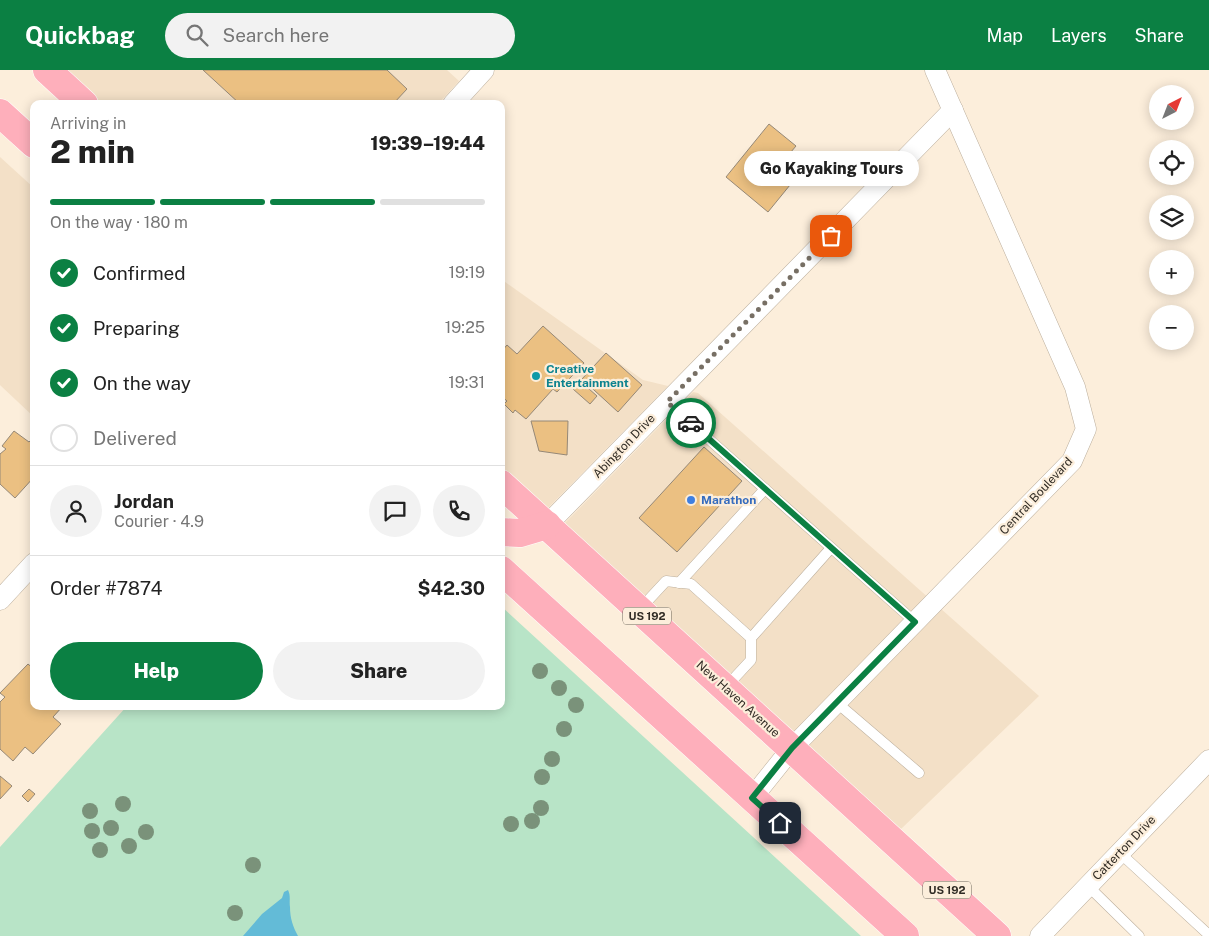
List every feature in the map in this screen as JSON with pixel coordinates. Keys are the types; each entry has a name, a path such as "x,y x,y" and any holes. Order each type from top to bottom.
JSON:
{"main road":[{"path":"47,70 80,100"},
{"path":"0,113 30,140"},
{"name":"New Haven Avenue","path":"505,488 997,936"},
{"path":"505,532 520,533 547,525"},
{"path":"505,574 752,798 904,932"}],"street":[{"path":"457,100 484,70"},
{"name":"Central Boulevard","path":"752,798 792,748 1072,461 1086,428 1075,387 936,70"},
{"name":"Abington Drive","path":"547,525 953,110"},
{"path":"0,600 30,567"},
{"name":"Catterton Drive","path":"1040,936 1209,760"}],"lane":[{"path":"667,402 915,622"},
{"path":"679,583 764,489"},
{"path":"726,688 751,660 751,638 831,548"},
{"path":"639,609 666,581 691,584 751,638"},
{"path":"836,702 919,773"},
{"path":"1120,853 1209,935"},
{"path":"1088,886 1139,936"}],"shaded area":[{"path":"65,70 447,70 459,81 442,100 98,100"},
{"path":"0,157 30,184 30,413 0,385"},
{"path":"505,282 643,380 668,386 547,509 505,471"},
{"path":"693,392 698,393 1039,696 900,830 564,524"}],"green space":[{"path":"505,610 861,936 0,936 0,847 123,710 505,710"}],"water":[{"path":"288,890 291,919 298,936 243,936 262,914 282,898 284,892"}],"building":[{"path":"203,70 387,70 407,89 397,100 236,100"},
{"path":"769,124 796,146 774,172 790,185 768,212 726,177"},
{"name":"Creative Entertainment","path":"543,326 584,363 557,392 553,389 526,419 515,410 513,413 505,405 507,401 505,399 505,347 507,345 517,354"},
{"path":"606,353 642,385 618,412 582,379"},
{"path":"580,381 597,396 590,404 573,389"},
{"path":"531,421 568,421 567,455 539,451"},
{"path":"14,431 30,441 30,481 15,498 0,484 0,454 6,449 2,446"},
{"name":"Marathon","path":"704,447 742,481 677,552 639,518"},
{"path":"28,664 30,666 30,710 59,710 53,717 61,724 33,754 25,747 13,761 0,749 0,702 5,697 0,693"},
{"path":"0,776 12,786 0,799"},
{"path":"29,789 35,794 28,802 22,796"}],"way so far":[{"path":"691,423 667,402 831,236"}],"place":[{"name":"Go Kayaking Tours","path":"831,236"},
{"name":"Creative Entertainment","path":"536,376"},
{"name":"Marathon","path":"691,500"}],"route":[{"path":"691,423 915,622 792,748 752,798 780,823"}]}
